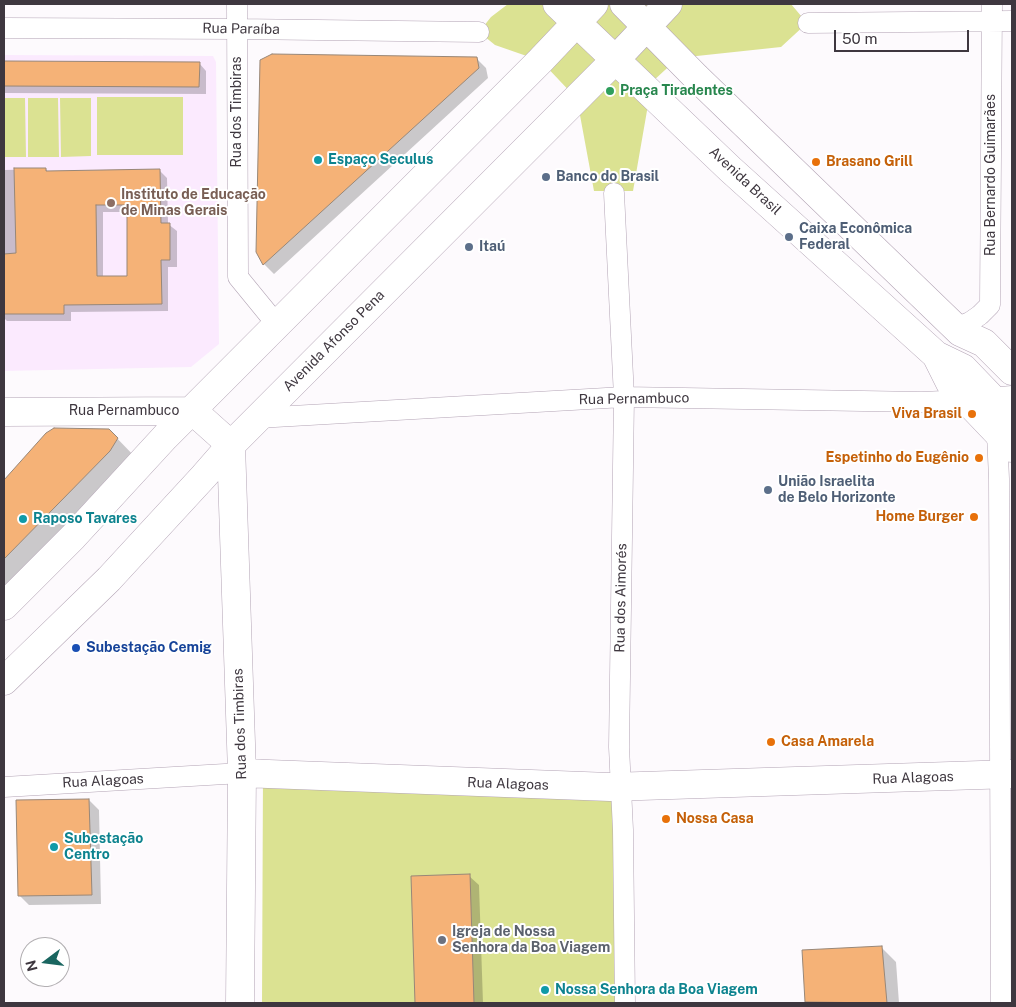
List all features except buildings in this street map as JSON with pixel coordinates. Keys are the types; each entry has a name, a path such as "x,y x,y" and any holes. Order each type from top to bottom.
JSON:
{"main road":[{"path":"624,4 703,84 958,330 984,343 988,398"},
{"name":"Avenida Afonso Pena","path":"4,681 109,579 257,418 616,59 668,4"},
{"path":"4,606 73,537 165,438 540,61 576,10"},
{"name":"Avenida Brasil","path":"576,10 616,59 730,169 936,355 988,398"},
{"path":"958,330 988,398"},
{"name":"Rua Pernambuco","path":"4,412 193,411 231,445"},
{"name":"Rua dos Timbiras","path":"231,445 242,773 240,1003"},
{"name":"Rua Alagoas","path":"242,773 621,787 1006,775"}],"street":[{"name":"Rua dos Timbiras","path":"237,4 238,277 278,326"},
{"path":"808,23 992,13 1012,21"},
{"name":"Rua Bernardo Guimarães","path":"958,330 980,315 990,304 992,13"},
{"name":"Rua Paraíba","path":"4,28 479,32"},
{"name":"Rua dos Aimorés","path":"614,193 624,397 619,747 625,1003"},
{"name":"Rua Pernambuco","path":"257,418 624,397 988,398"},
{"path":"988,398 1006,476 1006,775 1001,1003"},
{"name":"Rua Alagoas","path":"4,787 242,773"}],"shaded area":[{"name":"Instituto de Educação de Minas Gerais","path":"4,55 213,56 216,62 219,344 191,367 4,371"}],"green space":[{"name":"Praça Tiradentes","path":"508,4 791,4 807,23 781,47 678,58 652,82 633,191 594,191 577,99 541,61 495,45 479,32 491,17"},
{"path":"97,97 183,97 183,155 97,155"},
{"path":"4,98 25,98 26,157 4,157"},
{"path":"28,98 58,98 59,157 28,157"},
{"path":"60,98 91,98 91,156 61,157"},
{"path":"263,774 608,781 618,805 623,1003 262,1003"}],"place":[{"name":"Praça Tiradentes","path":"610,91"},
{"name":"Espaço Seculus","path":"318,160"},
{"name":"Brasano Grill","path":"816,162"},
{"name":"Banco do Brasil","path":"546,177"},
{"name":"Instituto de Educação de Minas Gerais","path":"111,203"},
{"name":"Caixa Econômica Federal","path":"789,237"},
{"name":"Itaú","path":"469,247"},
{"name":"Viva Brasil","path":"972,414"},
{"name":"Espetinho do Eugênio","path":"979,458"},
{"name":"União Israelita de Belo Horizonte","path":"768,490"},
{"name":"Home Burger","path":"974,517"},
{"name":"Raposo Tavares","path":"23,519"},
{"name":"Subestação Cemig","path":"76,648"},
{"name":"Casa Amarela","path":"771,742"},
{"name":"Nossa Casa","path":"666,819"},
{"name":"Subestação Centro","path":"54,847"},
{"name":"Igreja de Nossa Senhora da Boa Viagem","path":"442,940"},
{"name":"Nossa Senhora da Boa Viagem","path":"545,990"}]}
